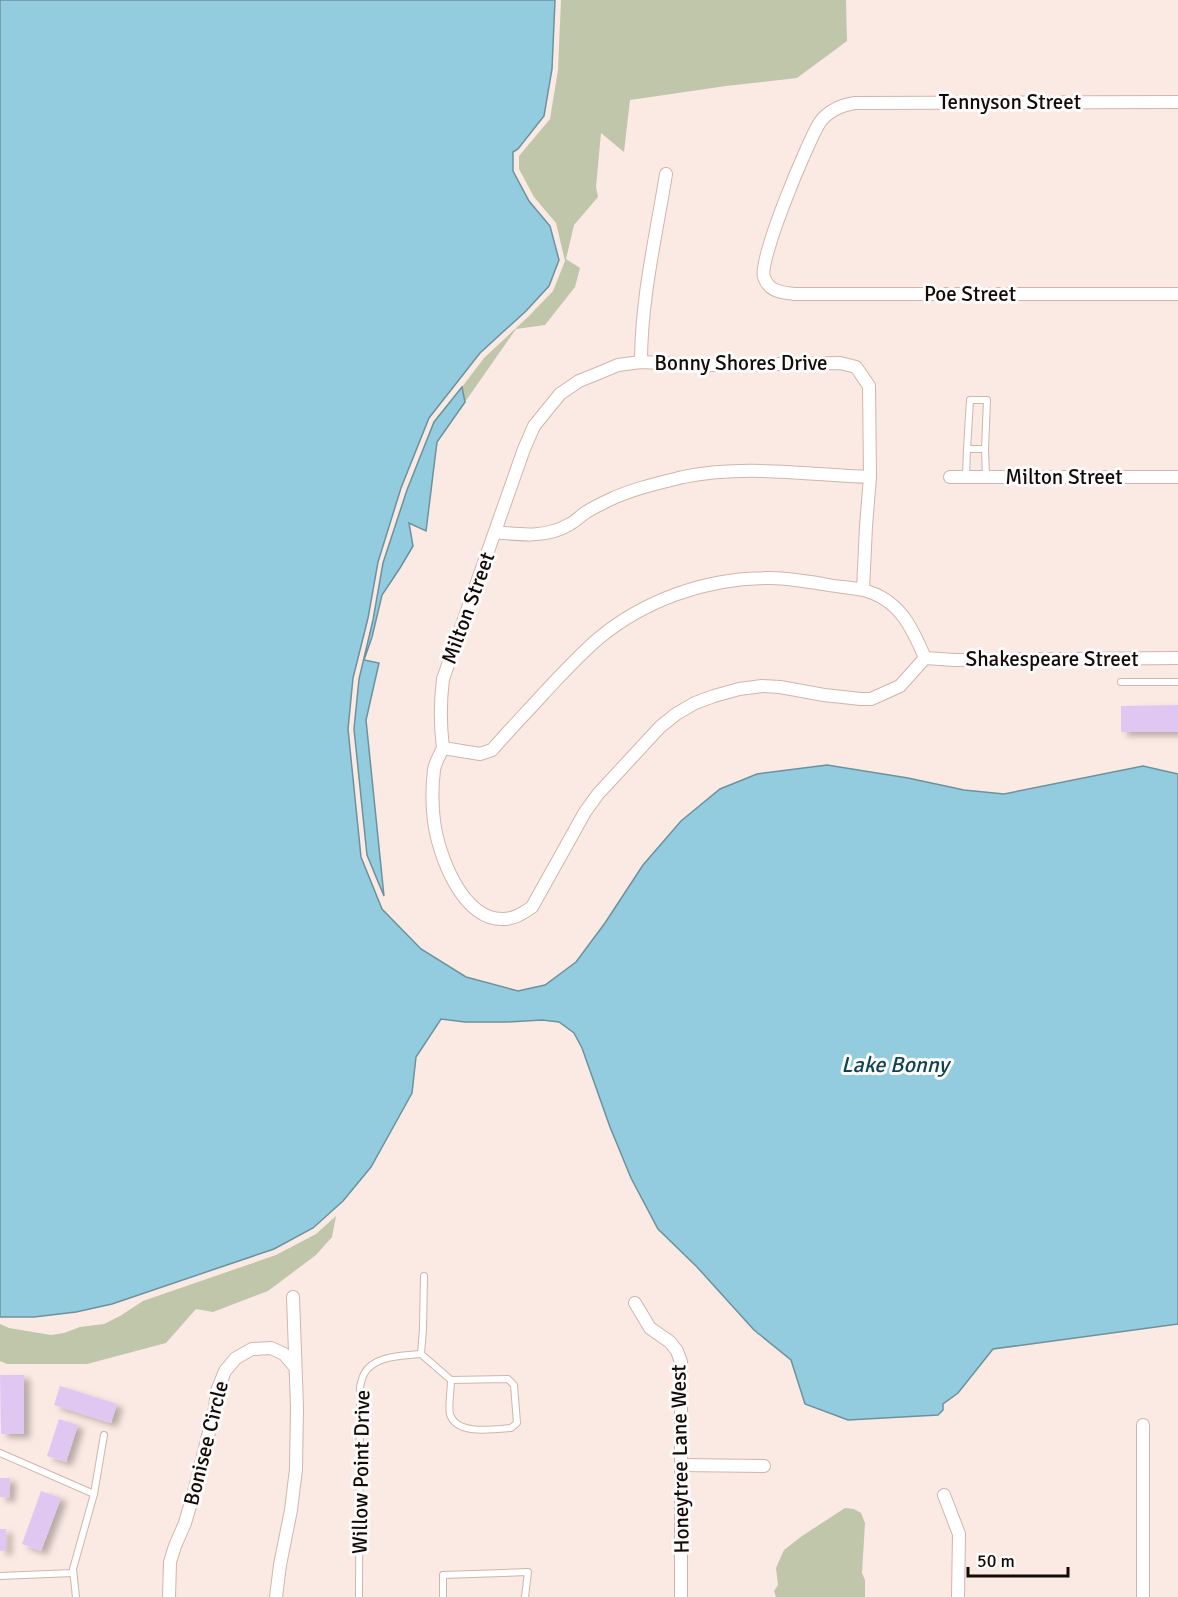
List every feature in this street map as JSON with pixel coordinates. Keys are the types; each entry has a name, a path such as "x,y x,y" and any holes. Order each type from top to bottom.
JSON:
{"street":[{"name":"Tennyson Street","path":"766,282 763,274 764,264 778,219 802,159 820,122 842,105 855,103 1178,102"},
{"path":"641,362 641,335 645,304 666,174"},
{"name":"Poe Street","path":"766,282 775,291 794,294 1178,294"},
{"name":"Bonny Shores Drive","path":"495,532 534,426 560,394 579,381 618,365 641,362 705,365 840,363 856,368 869,386 870,477 863,590"},
{"name":"Milton Street","path":"443,748 440,704 443,679 495,532 537,535 570,524 584,513 611,499 684,477 715,472 768,470 870,477"},
{"name":"Milton Street","path":"950,477 1178,477"},
{"path":"764,578 789,579 863,590 884,598 897,609 909,624 925,658 900,686 871,699 762,686 739,689 695,703 660,727 598,794 585,812 532,907 519,916 503,919 488,917 476,910 463,896 447,870 434,821 434,768 443,748 480,754 492,750 580,655 601,637 642,609 662,600 696,588 764,578"},
{"name":"Shakespeare Street","path":"925,658 955,660 1178,658"},
{"path":"276,1597 296,1469 297,1407 293,1297"},
{"name":"Honeytree Lane West","path":"635,1303 650,1328 670,1342 681,1362 681,1597"},
{"name":"Bonisee Circle","path":"170,1597 170,1562 194,1492 215,1408 217,1391 225,1371 236,1358 252,1349 271,1348 284,1354 295,1367"},
{"path":"1143,1425 1143,1597"},
{"path":"681,1466 764,1466"},
{"path":"944,1495 959,1534 958,1597"}],"lane":[{"path":"966,477 970,400 987,400 986,477"},
{"path":"967,449 985,449"},
{"path":"1121,682 1178,682"},
{"path":"424,1276 421,1354 451,1380 508,1379 514,1385 517,1423 511,1428 470,1430 455,1422 450,1414 451,1380"},
{"name":"Willow Point Drive","path":"359,1597 360,1387 365,1372 372,1365 389,1357 421,1354"},
{"path":"76,1597 73,1569 94,1494 104,1435"},
{"path":"0,1453 94,1494"},
{"path":"443,1597 443,1575 528,1572 525,1597"},
{"path":"0,1576 73,1573"}],"green space":[{"path":"561,0 846,0 847,41 797,78 630,100 624,152 601,133 596,187 598,197 574,225 566,259 580,268 575,287 545,325 516,329 465,402 462,387 484,358 553,291 565,261 556,223 534,197 519,169 519,156 550,119 558,70"},
{"path":"336,1216 332,1237 316,1255 268,1291 213,1312 196,1309 166,1343 87,1364 7,1364 0,1361 0,1324 9,1328 51,1335 80,1327 104,1324 143,1301 276,1255 316,1234"},
{"path":"845,1508 861,1513 865,1523 862,1573 865,1580 865,1597 776,1597 774,1591 778,1585 776,1568 784,1550"}],"water":[{"name":"Lake Bonny","path":"0,0 555,0 552,69 544,116 518,149 513,152 513,171 529,201 550,226 559,260 549,286 526,311 480,353 429,418 401,488 378,562 368,618 353,678 348,729 361,857 382,909 421,949 466,977 518,991 545,985 576,962 643,865 681,821 720,789 757,774 827,765 964,790 1004,794 1143,766 1178,774 1178,1324 993,1349 958,1393 943,1404 943,1410 938,1415 848,1420 805,1404 791,1360 754,1330 697,1267 658,1229 631,1178 582,1048 574,1033 559,1022 542,1020 465,1022 441,1019 416,1057 412,1093 371,1167 343,1201 313,1228 274,1249 112,1304 76,1312 34,1317 0,1317"},
{"path":"462,387 465,402 437,442 426,531 409,523 413,546 382,595 364,660 379,663 366,720 384,896 367,855 354,729 359,679 383,563 407,490 434,422"}],"building":[{"path":"1178,705 1178,732 1121,732 1121,706"},
{"path":"0,1375 24,1375 24,1434 1,1434"},
{"path":"60,1386 117,1404 111,1423 54,1405"},
{"path":"59,1419 78,1425 66,1462 47,1456"},
{"path":"0,1478 10,1478 9,1498 0,1497"},
{"path":"41,1491 61,1498 41,1551 22,1544"},
{"path":"0,1529 6,1529 6,1551 0,1551"}]}
